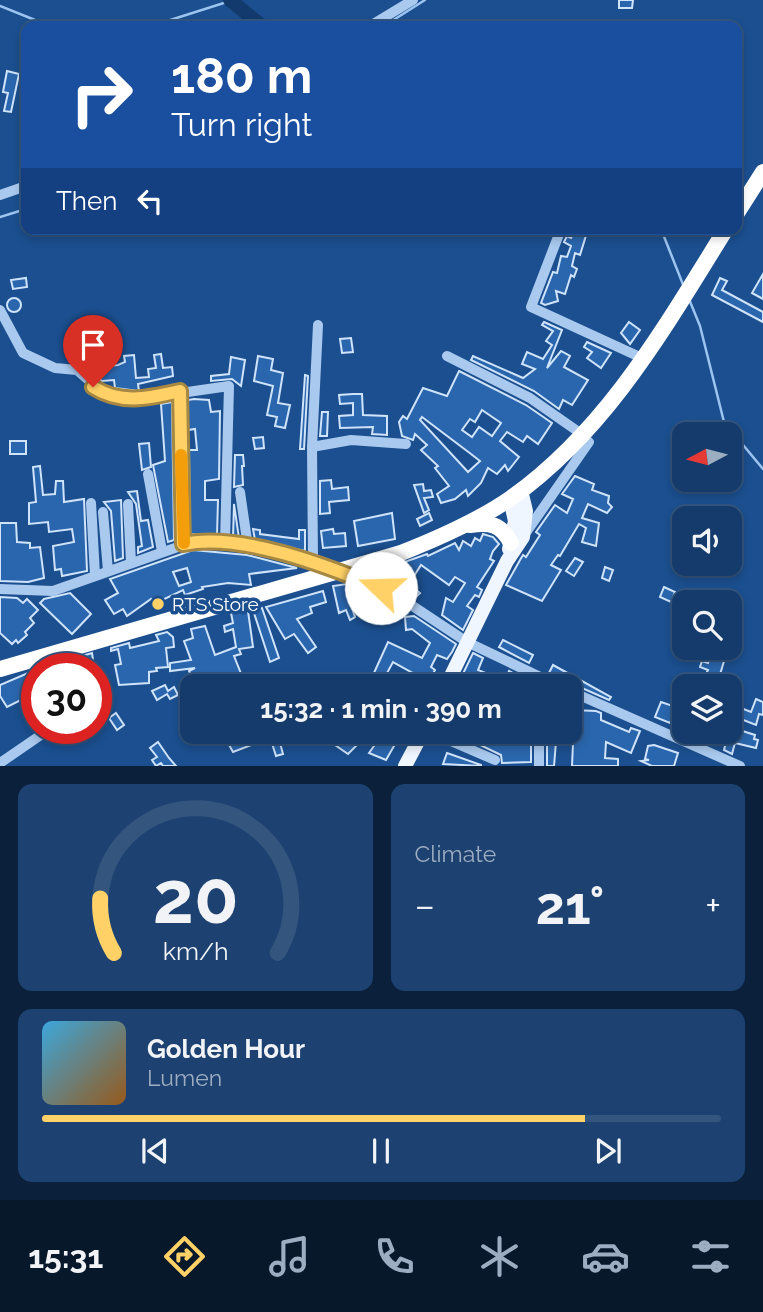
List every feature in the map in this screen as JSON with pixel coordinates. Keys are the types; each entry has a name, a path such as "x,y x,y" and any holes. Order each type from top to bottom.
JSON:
{"highway":[{"path":"742,205 763,172"},
{"path":"75,653 401,553 464,525 515,494 586,439 722,235"},
{"path":"464,525 495,524 517,540"},
{"path":"0,669 21,667"}],"main road":[{"path":"452,674 517,540 515,494"},
{"path":"406,766 417,744"}],"street":[{"path":"378,21 413,0"},
{"path":"0,195 21,188"},
{"path":"559,235 531,307 642,358"},
{"path":"0,310 23,353 55,368 77,370 93,387 109,396 132,399 229,386 225,543"},
{"path":"313,561 312,447 318,325"},
{"path":"447,356 530,398 586,439 517,540"},
{"path":"180,391 183,544"},
{"path":"312,447 351,440 406,444"},
{"path":"148,474 162,551"},
{"path":"240,492 248,547"},
{"path":"91,503 95,575"},
{"path":"128,504 131,562"},
{"path":"103,512 108,570"},
{"path":"0,589 53,591 183,544 225,543 313,561 396,594 467,642 525,674"},
{"path":"582,696 740,766"},
{"path":"0,763 28,744"},
{"path":"458,744 495,760"},
{"path":"539,744 539,766"}],"building":[{"path":"619,0 633,0 632,8 619,8"},
{"path":"7,71 19,74 11,112 4,111 8,93 3,92"},
{"path":"572,235 586,235 580,255 575,253 572,266 577,269 574,277 571,275 565,294 556,291 558,301 545,305 541,303 553,272 557,273 561,256 567,257 571,246 564,242 567,236 571,238"},
{"path":"763,274 763,299 752,293"},
{"path":"26,278 27,287 13,289 11,280"},
{"path":"720,278 727,281 722,290 763,312 763,322 712,295"},
{"path":"11,298 17,298 21,305 17,312 11,312 7,308 7,302"},
{"path":"544,322 562,330 547,368 561,351 570,356 564,367 588,380 572,405 563,400 559,409 534,391 471,360 473,356 523,378 535,369 522,364 527,352 543,359 552,345 546,341 553,331 542,325"},
{"path":"629,322 640,330 630,344 621,333"},
{"path":"351,338 353,352 342,353 340,339"},
{"path":"587,342 611,353 601,368 587,358 592,352 584,347"},
{"path":"161,354 163,368 172,367 173,376 138,384 139,391 115,388 114,380 102,381 91,372 91,368 118,365 125,362 124,356 134,355 136,378 149,377 148,369 156,368 154,355"},
{"path":"258,356 273,359 271,370 283,373 278,403 290,405 285,428 275,426 277,417 267,415 273,386 254,381"},
{"path":"231,357 245,360 241,386 232,379 211,381 211,376 229,374"},
{"path":"459,371 526,405 552,423 538,444 527,436 523,442 507,432 500,441 519,457 508,471 505,465 497,474 488,468 481,483 468,496 466,490 455,499 441,503 437,494 449,486 435,468 438,466 421,450 427,445 415,434 413,440 402,436 399,422 403,416 407,419 423,388 447,396","holes":["482,410 501,423 492,436 479,427 472,437 462,430 470,419 475,422","422,417 471,454 480,461 468,472 420,420"]},
{"path":"305,375 308,376 304,449 300,449"},
{"path":"362,394 363,415 387,416 387,435 372,434 373,427 340,428 339,416 353,415 353,403 340,404 339,395"},
{"path":"188,400 209,400 211,412 220,411 219,479 205,481 205,500 218,500 217,536 190,534 189,450 197,450 195,429 188,430"},
{"path":"172,402 174,540 168,542 153,465 165,461 161,404"},
{"path":"322,412 328,412 327,436 320,436"},
{"path":"263,437 264,448 255,449 253,438"},
{"path":"10,441 26,441 26,454 10,454"},
{"path":"149,443 151,467 142,470 139,444"},
{"path":"235,455 243,455 244,466 243,485 234,487"},
{"path":"40,466 43,495 55,494 56,481 63,481 64,502 84,499 87,571 62,576 61,569 55,570 53,546 74,542 72,529 49,532 48,522 29,524 29,503 36,502 33,467"},
{"path":"575,476 594,484 592,490 609,496 608,503 612,507 607,513 588,504 582,518 599,523 596,546 582,542 586,528 579,524 560,556 558,555 551,565 561,570 542,601 506,585 523,555 526,557 540,535 536,532 555,505 567,513 573,499 562,494"},
{"path":"331,480 332,489 348,487 349,500 329,502 330,513 320,514 320,481"},
{"path":"423,484 424,491 431,490 433,497 424,498 429,510 424,513 414,485"},
{"path":"137,491 141,521 148,520 153,547 138,553 138,547 142,546 136,504 128,492"},
{"path":"121,500 123,558 115,561 111,511 104,502"},
{"path":"234,504 239,538 233,538"},
{"path":"392,513 395,539 358,546 354,521"},
{"path":"429,513 432,520 420,526 417,519"},
{"path":"0,523 16,523 17,542 30,543 30,548 40,547 44,578 28,582 0,581"},
{"path":"253,529 260,530 260,534 299,539 299,530 305,530 305,551 255,540"},
{"path":"333,529 334,534 345,533 346,546 323,548 321,531"},
{"path":"483,534 493,537 499,544 490,559 494,561 477,587 482,590 479,597 475,595 467,606 473,610 463,630 442,615 446,598 453,602 465,583 455,577 449,585 421,565 409,584 420,593 415,598 371,576 372,572 382,572 387,568 399,573 396,565 427,554 428,556 455,543 459,550 463,541 471,546 475,538 480,541"},
{"path":"193,550 247,555 297,568 249,574 251,585 228,583 202,587 203,589 185,595 183,590 154,604 151,599 127,616 123,609 114,614 105,600 118,593 110,579","holes":["187,568 191,582 179,586 173,572"]},
{"path":"575,558 583,562 574,576 566,571"},
{"path":"605,567 613,570 609,581 602,578"},
{"path":"347,584 357,588 346,590 355,617 350,620 346,610 339,613 333,586"},
{"path":"664,587 672,591 671,602 660,597"},
{"path":"323,591 326,602 310,607 312,613 297,619 316,647 308,653 294,634 285,639 266,607"},
{"path":"70,593 91,614 72,634 40,603 44,599"},
{"path":"378,596 388,608 374,616 367,603"},
{"path":"0,597 17,598 23,603 27,599 38,610 30,618 34,623 25,632 27,635 18,643 16,640 12,644 0,633"},
{"path":"262,608 279,658 270,662 253,610"},
{"path":"248,611 253,647 239,649 241,654 234,656 241,674 191,674 189,671 195,668 170,671 170,663 191,660 184,641 193,638 191,629 205,626 215,655 236,647 233,629 225,632 224,626 233,623 231,613"},
{"path":"414,616 456,644 452,652 447,659 437,655 431,667 435,670 433,674 412,674 393,662 386,674 373,674 388,642 422,658 430,643 412,629 406,630 405,617"},
{"path":"167,632 173,637 174,647 166,648 168,667 149,672 149,683 119,685 115,665 121,664 118,649 111,651 111,648 129,643 130,648 159,641 156,635"},
{"path":"503,640 533,655 529,663 499,647"},
{"path":"473,653 483,658 478,670 488,674 463,674"},
{"path":"709,660 724,660 720,674 706,674 708,670 700,667 702,661 708,663"},
{"path":"553,665 569,674 551,674"},
{"path":"21,676 21,700 7,707 0,696 0,685"},
{"path":"582,681 611,697 609,700 582,688"},
{"path":"165,685 168,691 174,687 178,695 170,699 167,694 157,700 152,691"},
{"path":"756,699 763,702 763,715 759,714 756,725 742,720 742,708 751,712"},
{"path":"661,702 672,706 670,723 655,717"},
{"path":"582,710 601,713 601,720 629,732 631,728 640,731 631,753 606,742 605,758 618,759 618,766 572,766 573,744 582,744"},
{"path":"116,713 124,725 117,730 112,722 112,716"},
{"path":"742,731 755,735 754,739 758,740 756,748 739,744 742,744"},
{"path":"158,742 176,766 163,766 161,763 156,766 152,760 157,757 150,748"},
{"path":"229,744 254,744 233,752"},
{"path":"272,744 280,744 283,754 276,756"},
{"path":"336,744 358,744 348,754"},
{"path":"375,744 395,744 386,760 369,753"},
{"path":"531,744 531,762 502,763 501,755 480,745"},
{"path":"547,744 556,744 554,766 547,766"},
{"path":"726,744 735,744 732,754 724,750"},
{"path":"654,745 678,753 674,766 652,766 641,761 649,760 645,759 648,746"},
{"path":"447,753 481,765 481,766 443,764"}],"waterway":[{"path":"230,0 256,21"},
{"path":"392,21 425,0"},
{"path":"167,21 230,1"},
{"path":"0,6 35,20 46,21"},
{"path":"0,217 21,211"},
{"path":"663,235 684,287"},
{"path":"689,299 700,326 724,422 763,469"}],"slow traffic":[{"path":"181,455 184,543"}],"place":[{"name":"RTS Store","path":"158,604"}],"route":[{"path":"93,387 109,396 132,399 180,391 183,544 199,541 225,543 297,557 381,588"}]}
